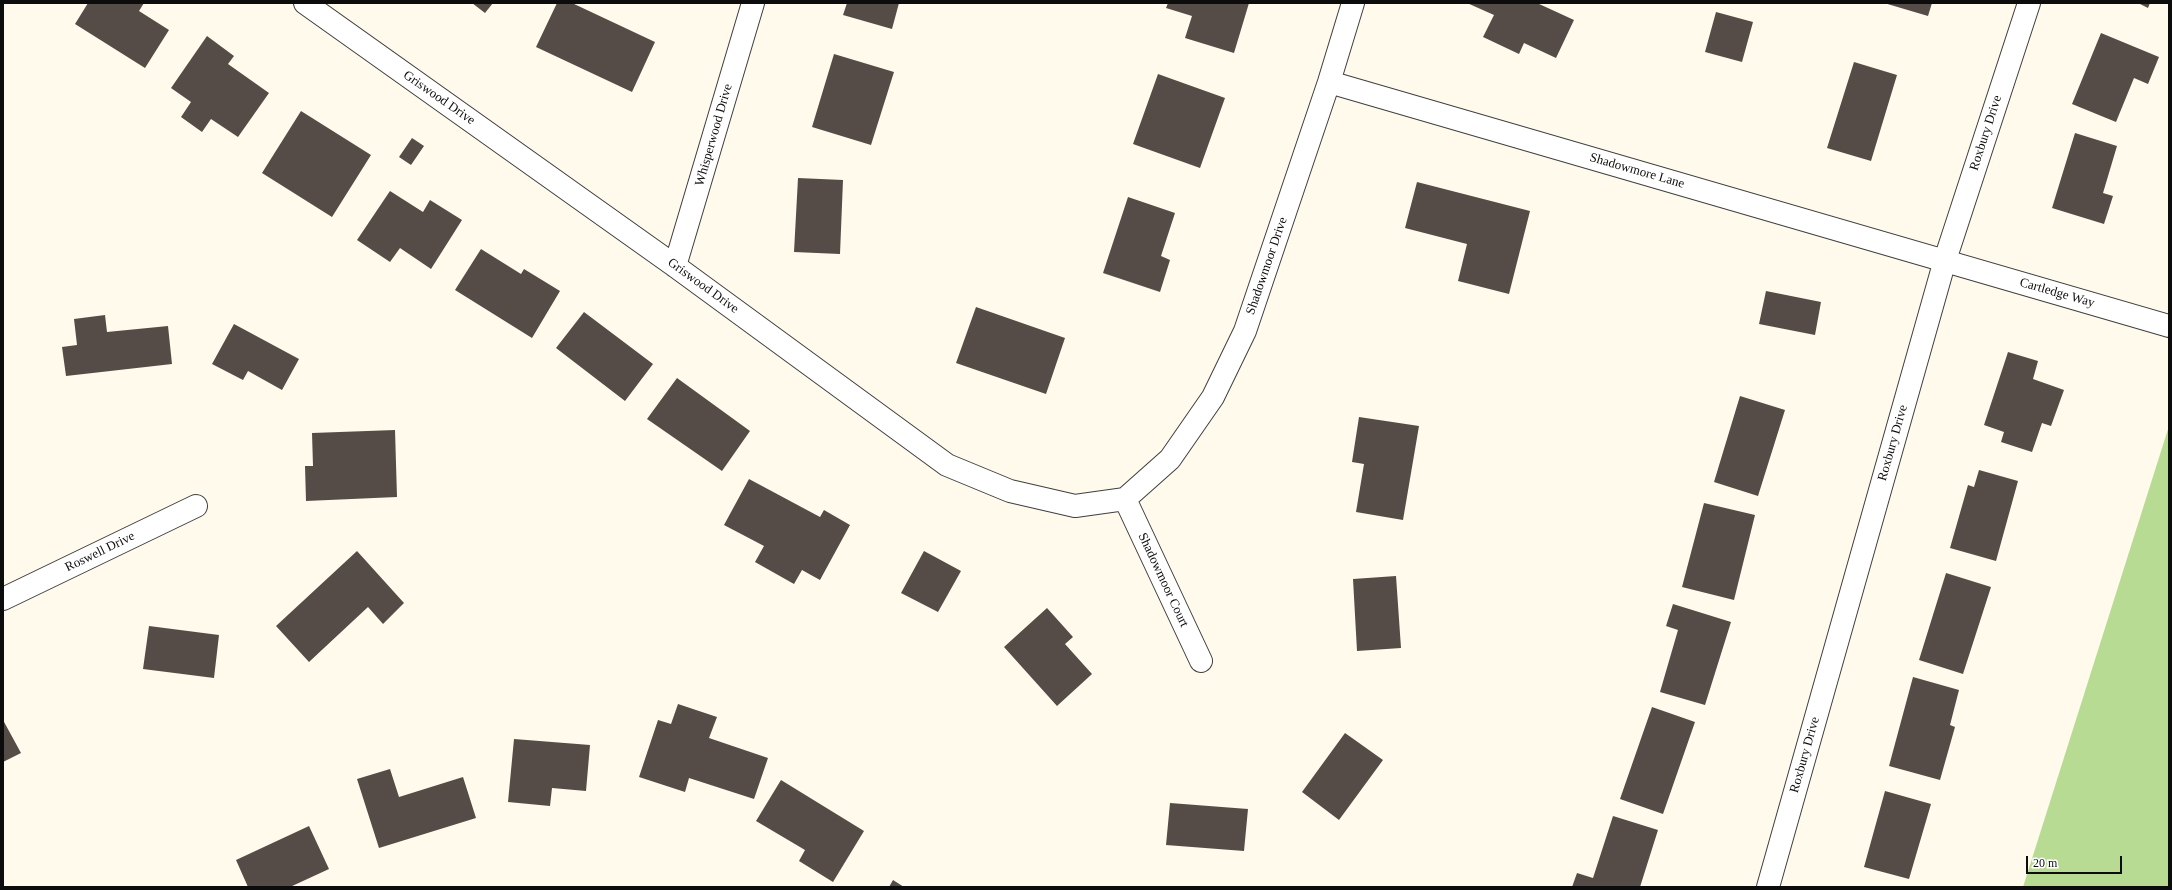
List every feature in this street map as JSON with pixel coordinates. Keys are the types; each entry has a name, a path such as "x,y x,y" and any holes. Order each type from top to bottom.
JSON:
{"street":[{"name":"Griswood Drive","path":"305,3 675,266 947,465 1010,491 1075,506 1125,499"},
{"name":"Whisperwood Drive","path":"675,266 753,3"},
{"name":"Shadowmoor Drive","path":"1125,499 1170,459 1213,398 1245,331 1329,82 1353,3"},
{"name":"Roxbury Drive","path":"1768,887 1945,260 2029,3"},
{"name":"Shadowmore Lane","path":"1329,82 1945,260"},
{"name":"Cartledge Way","path":"1945,260 2169,326"},
{"name":"Shadowmoor Court","path":"1125,499 1201,661"},
{"name":"Roswell Drive","path":"3,599 196,506"}],"green space":[{"path":"2169,426 2169,887 2023,887"}],"building":[{"path":"88,3 144,3 139,11 169,30 145,68 75,24"},
{"path":"472,3 493,3 485,13"},
{"path":"557,3 572,3 655,42 632,92 536,47"},
{"path":"847,3 899,3 892,29 843,15"},
{"path":"1168,3 1249,3 1234,53 1185,38 1192,16 1166,8"},
{"path":"1467,3 1537,3 1574,20 1556,58 1524,43 1519,54 1483,37 1494,15"},
{"path":"1884,3 1932,3 1928,16"},
{"path":"2138,3 2150,3 2148,8"},
{"path":"1716,12 1753,22 1742,62 1705,52"},
{"path":"2101,33 2159,57 2148,84 2134,78 2116,122 2072,104"},
{"path":"207,36 234,56 228,64 269,93 238,137 211,119 202,132 181,117 191,102 171,88"},
{"path":"834,54 894,72 871,145 812,127"},
{"path":"1854,62 1897,75 1871,161 1827,148"},
{"path":"1158,74 1225,98 1200,168 1133,144"},
{"path":"301,111 371,155 332,217 262,173"},
{"path":"2075,133 2117,146 2103,193 2113,196 2104,224 2052,208"},
{"path":"412,138 424,146 411,165 399,157"},
{"path":"798,178 843,180 840,254 794,252"},
{"path":"1417,182 1530,211 1509,294 1458,281 1467,244 1405,228"},
{"path":"390,191 423,212 430,200 462,220 431,269 400,248 390,262 357,240"},
{"path":"1128,197 1175,213 1161,256 1170,260 1160,292 1103,273"},
{"path":"481,249 521,274 524,269 560,291 532,338 455,290"},
{"path":"1766,291 1821,302 1815,335 1759,324"},
{"path":"976,307 1065,338 1046,394 956,363"},
{"path":"584,312 653,364 625,401 556,348"},
{"path":"105,315 107,332 168,326 172,364 66,376 62,347 77,345 74,319"},
{"path":"234,324 299,359 282,390 248,371 243,380 212,364"},
{"path":"2008,352 2038,361 2033,379 2064,390 2051,426 2042,423 2032,452 2001,442 2004,432 1984,425"},
{"path":"677,378 750,431 722,471 647,419"},
{"path":"1740,396 1785,410 1758,496 1714,482"},
{"path":"1359,417 1419,426 1403,520 1356,512 1364,464 1352,462"},
{"path":"395,430 397,497 306,501 305,466 313,466 312,433"},
{"path":"1979,470 2018,481 1996,561 1950,548 1968,485 1974,487"},
{"path":"749,479 820,517 824,510 850,525 820,580 802,570 794,584 755,562 764,546 724,525"},
{"path":"1704,503 1755,515 1734,600 1682,587"},
{"path":"357,551 404,603 383,624 368,607 309,662 276,626"},
{"path":"924,551 961,571 938,612 901,593"},
{"path":"1946,573 1991,587 1963,674 1919,660"},
{"path":"1396,576 1401,648 1357,651 1353,579"},
{"path":"1673,604 1731,622 1705,705 1660,692 1678,630 1666,626"},
{"path":"1047,608 1073,637 1065,644 1092,674 1057,706 1004,647"},
{"path":"149,626 219,635 214,678 143,669"},
{"path":"1913,677 1959,690 1950,725 1955,727 1940,780 1889,766"},
{"path":"678,704 717,717 709,738 768,758 754,799 689,778 685,792 639,777 658,720 671,724"},
{"path":"1652,707 1695,722 1663,814 1620,799"},
{"path":"3,720 21,753 3,762"},
{"path":"1345,733 1383,760 1339,820 1302,792"},
{"path":"514,739 590,745 586,791 552,788 550,806 508,802"},
{"path":"390,769 399,797 463,777 476,818 379,848 357,779"},
{"path":"781,780 864,831 833,882 799,861 805,850 756,821"},
{"path":"1885,791 1931,804 1909,879 1864,867"},
{"path":"1170,803 1248,809 1244,851 1166,845"},
{"path":"1613,816 1658,830 1640,887 1572,887 1577,873 1593,878"},
{"path":"309,826 329,869 290,887 248,887 236,860"},
{"path":"893,880 904,887 889,887"}]}
